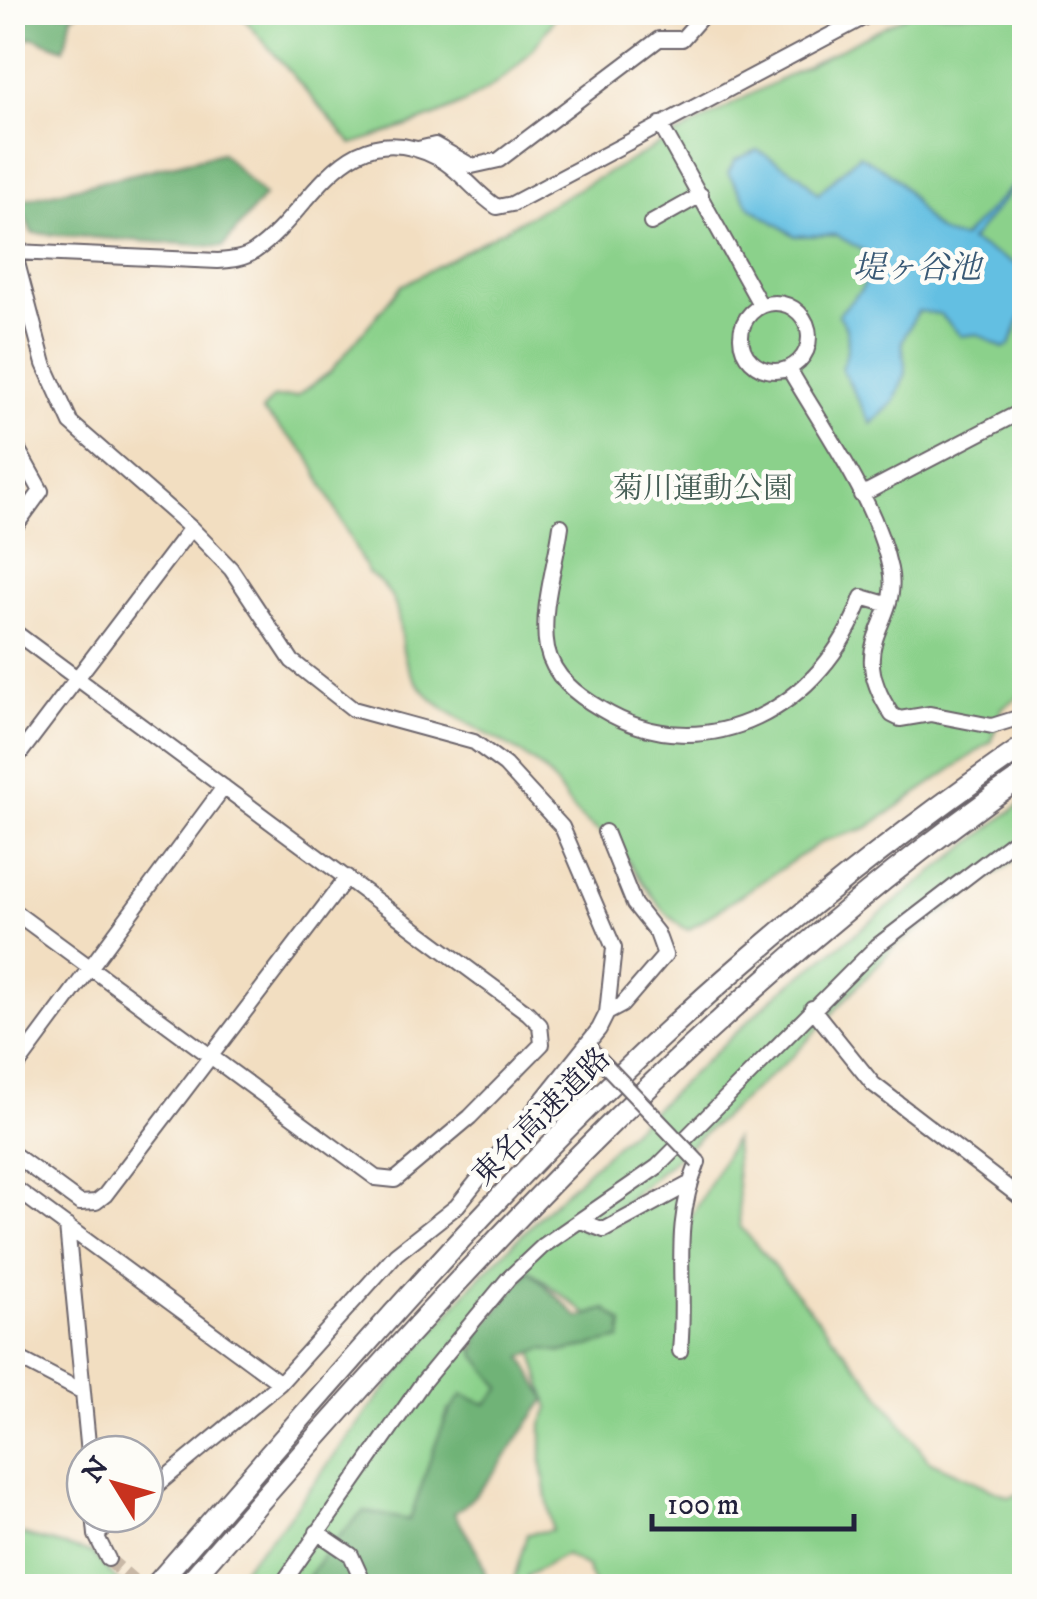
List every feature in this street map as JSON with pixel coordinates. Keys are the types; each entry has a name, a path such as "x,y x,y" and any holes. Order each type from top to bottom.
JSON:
{"highway":[{"name":"東名高速道路","path":"155,1586 438,1264 641,1057 747,960 859,868 1024,746"},
{"name":"東名高速道路","path":"186,1586 456,1280 658,1074 764,977 872,887 1024,774"}],"street":[{"path":"165,1478 280,1383 396,1254 457,1206 589,1049 607,1013 614,948 562,826 505,765 474,742 353,709 316,684 292,660 231,569 191,528 72,424 44,364 14,248 218,262 240,258 267,242 335,166 380,148 416,150 436,145 472,166 499,160 660,39 682,38 703,15 719,12"},
{"path":"416,150 452,166 497,207 512,204 874,12"},
{"path":"660,124 762,306"},
{"path":"651,224 701,196"},
{"path":"762,306 742,330 744,352 758,368 789,370"},
{"path":"762,306 793,307 807,324 809,345 789,370"},
{"path":"789,370 861,495 889,564 886,604 870,659 892,716 900,719 930,714 992,726 1024,716"},
{"path":"861,495 1024,410"},
{"path":"12,439 42,491 12,531"},
{"path":"561,526 546,626 553,666 588,702 649,730 680,736 712,734 767,715 810,683 844,636 862,597 886,604"},
{"path":"12,764 191,528"},
{"path":"12,630 528,1013 540,1025 542,1044 470,1117 395,1180 376,1178 12,910"},
{"path":"12,1073 224,786"},
{"path":"605,832 634,904 657,933 665,955 622,1005 607,1013"},
{"path":"282,1586 423,1382 508,1279 542,1246 657,1167 719,1109 812,1008 877,946 1024,833"},
{"path":"12,1153 80,1203 96,1202 348,878"},
{"path":"812,1008 873,1084 1024,1200"},
{"path":"589,1049 698,1162 689,1184 678,1242 685,1305 680,1351"},
{"path":"580,1221 604,1230 689,1184"},
{"path":"12,1186 280,1383"},
{"path":"67,1226 87,1434"},
{"path":"12,1355 83,1392"},
{"path":"317,1532 352,1555 365,1586"},
{"path":"96,1535 108,1559"}],"green space":[{"path":"12,13 78,13 72,16 64,49 32,37 13,44"},
{"path":"557,13 518,65 470,100 352,144 241,15"},
{"name":"菊川運動公園","path":"911,13 1024,13 1024,692 1002,708 992,741 867,828 823,841 688,930 667,914 619,849 578,815 536,764 445,709 415,680 403,651 392,598 368,573 307,454 262,411 273,398 297,396 330,372 401,286 744,98"},
{"path":"222,153 264,196 223,247 32,233 19,201"},
{"path":"1024,801 1024,854 893,948 794,1055 608,1217 581,1231 604,1230 678,1188 679,1239 734,1139 740,1226 872,1384 929,1461 1009,1497 1024,1493 1024,1586 595,1586 587,1567 565,1555 527,1576 527,1586 512,1586 527,1534 552,1530 542,1465 542,1424 549,1408 532,1351 606,1309 588,1315 528,1269 488,1303 471,1347 502,1387 481,1410 448,1410 413,1523 364,1511 302,1586 226,1586 284,1523 377,1399 474,1283 546,1210 774,997"},
{"path":"529,1270 579,1318 606,1309 623,1323 621,1339 562,1352 544,1349 522,1357 546,1399 479,1491 454,1513 479,1554 489,1586 302,1586 333,1542 364,1511 409,1520 438,1436 453,1406 462,1395 486,1404 501,1388 475,1355 478,1334"},
{"path":"13,1532 92,1553 122,1586 13,1586"}],"water":[{"name":"堤ヶ谷池","path":"757,150 800,175 818,194 859,155 893,176 939,231 962,238 1024,174 970,241 1024,269 1024,309 1010,345 1003,348 978,334 961,336 940,314 918,311 902,341 906,373 894,402 871,424 842,369 847,334 838,315 861,290 874,266 871,255 836,235 795,236 750,207 728,173 735,160"}],"tunnel":[{"path":"108,1559 139,1586"}]}
